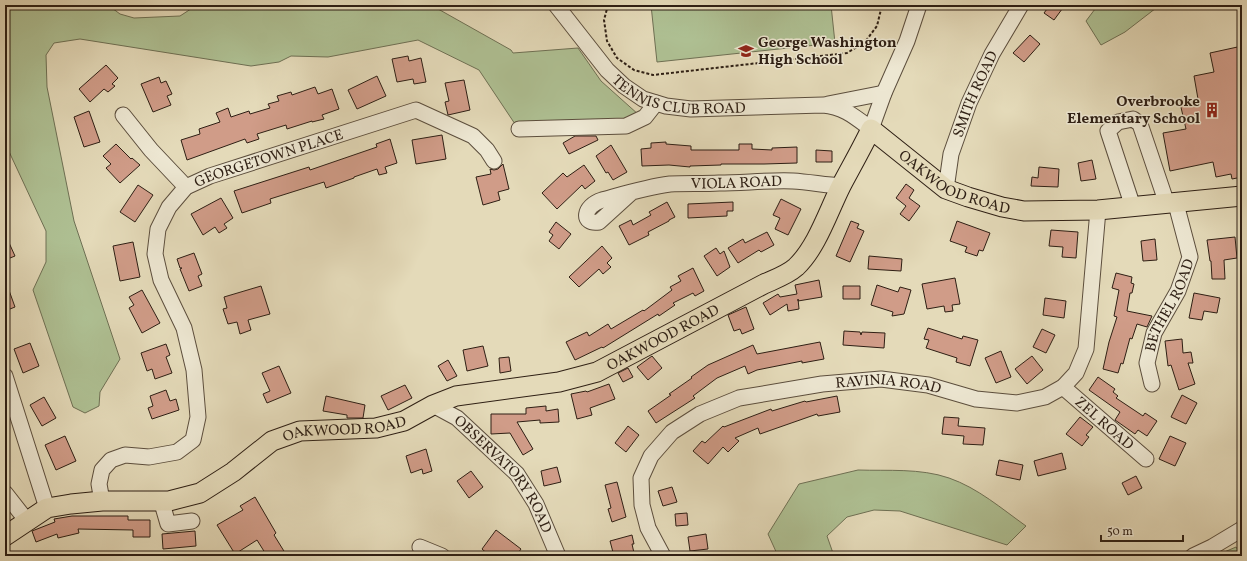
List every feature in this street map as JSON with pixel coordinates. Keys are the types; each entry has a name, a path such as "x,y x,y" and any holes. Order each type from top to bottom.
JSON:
{"main road":[{"name":"OAKWOOD ROAD","path":"5,536 47,508 102,501 168,501 200,493 232,472 272,441 300,431 376,428 404,421 433,405 456,396 559,382 597,372 764,284 788,273 804,258 814,242 871,129 946,189 1002,207 1024,211 1098,210 1242,196"}],"street":[{"name":"TENNIS CLUB ROAD","path":"556,5 569,12 606,70 624,86 643,99 666,106 691,109 823,105 835,106 850,114 871,129"},
{"path":"871,129 884,93 907,41 919,5"},
{"name":"SMITH ROAD","path":"946,189 951,154 969,103 992,54 1020,5"},
{"name":"TENNIS CLUB ROAD","path":"823,105 884,93"},
{"path":"519,129 626,126 645,117 656,103"},
{"name":"GEORGETOWN PLACE","path":"102,501 99,484 102,470 110,460 125,455 149,457 177,452 193,440 198,418 194,370 184,328 161,280 155,254 158,230 169,207 186,187 210,176 416,110 473,136 487,150 494,161"},
{"path":"123,115 151,150 186,187"},
{"name":"BETHEL ROAD","path":"1133,207 1108,131 1118,122 1133,119 1140,124 1190,257 1178,291 1154,333 1147,362 1152,384"},
{"name":"VIOLA ROAD","path":"632,192 670,184 791,181 841,186"},
{"name":"RAVINIA ROAD","path":"663,556 648,528 642,505 641,478 651,456 672,432 700,414 739,398 822,384 881,379 928,385 976,399 1017,403 1045,397 1063,387 1076,373 1086,349 1098,210"},
{"path":"5,376 47,508"},
{"name":"ZEL ROAD","path":"1063,387 1146,459"},
{"name":"OBSERVATORY ROAD","path":"433,405 457,418 517,474 536,504 558,556"},
{"path":"5,493 27,521"},
{"path":"161,500 168,524 192,521"},
{"path":"1193,556 1212,547 1242,529"},
{"path":"420,547 442,556"}],"path":[{"path":"608,5 604,20 607,41 617,58 634,70 653,75 847,53 865,42 877,26 882,5"}],"green space":[{"path":"5,5 108,5 120,14 134,18 180,16 197,5 431,5 511,50 513,53 578,48 601,81 639,115 618,121 515,124 479,70 418,40 328,57 291,56 279,62 251,66 80,39 54,43 46,55 47,87 74,221 120,359 100,392 99,406 85,413 73,407 33,290 46,262 46,231 5,143"},
{"path":"651,5 831,5 835,43 657,62"},
{"path":"1098,5 1160,5 1125,32 1101,45 1086,21"},
{"path":"858,470 915,471 949,478 980,493 1026,526 1007,545 900,511 874,510 847,517 827,536 834,556 778,556 768,534 799,484"},
{"path":"1236,547 1242,556 1215,556"}],"building":[{"path":"1050,5 1065,5 1054,20 1044,13"},
{"path":"1030,35 1040,44 1024,62 1013,53"},
{"name":"Overbrooke Elementary School","path":"1242,46 1242,177 1232,179 1231,174 1216,177 1213,162 1170,171 1163,133 1186,129 1180,103 1198,99 1194,76 1214,72 1210,53"},
{"path":"408,56 409,61 421,58 426,82 414,84 413,79 397,82 392,59"},
{"path":"106,65 118,78 112,84 115,86 108,92 104,89 90,102 79,89"},
{"path":"377,76 386,96 357,109 348,90"},
{"path":"159,77 161,83 166,81 172,94 167,96 171,105 153,112 141,84"},
{"path":"464,80 470,110 448,115 445,102 449,101 445,83"},
{"path":"315,87 318,94 332,89 339,109 322,115 324,119 312,121 287,129 286,125 257,134 259,139 247,143 245,139 187,160 181,140 200,134 199,129 220,122 216,113 228,108 231,117 249,111 250,114 270,108 268,104 279,101 277,96 291,92 292,95"},
{"path":"89,111 100,142 84,147 74,117"},
{"path":"442,135 446,159 416,164 412,140"},
{"path":"575,136 596,136 598,140 569,154 563,143"},
{"path":"390,139 397,163 385,167 387,173 379,175 377,169 326,188 324,182 270,199 271,203 242,213 234,191 309,167 310,170 377,147 376,144"},
{"path":"666,142 666,144 691,146 691,150 739,150 739,144 752,144 752,149 772,150 772,148 797,147 797,163 721,164 690,167 669,165 642,166 641,149 651,148 651,143"},
{"path":"116,144 131,159 132,158 140,165 120,183 106,168 111,164 103,156"},
{"path":"611,145 627,172 613,180 608,172 606,173 596,156"},
{"path":"816,150 832,151 832,162 816,162"},
{"path":"1092,160 1096,179 1081,181 1078,163"},
{"path":"503,164 509,189 498,192 500,200 483,205 476,177 491,174 490,169 498,169"},
{"path":"584,165 595,181 585,189 582,185 557,209 542,193 563,173 567,177"},
{"path":"1039,167 1059,169 1058,187 1031,186 1032,177 1038,178"},
{"path":"906,184 914,190 909,198 920,206 909,221 900,214 906,206 896,198"},
{"path":"138,185 153,195 135,222 120,212"},
{"path":"221,198 233,218 224,224 227,228 219,233 215,227 203,235 191,214"},
{"path":"781,199 801,209 788,235 775,229 780,218 773,215"},
{"path":"667,202 675,217 648,232 649,235 629,245 619,226 631,220 633,225 651,215 649,212"},
{"path":"733,202 733,211 727,211 727,216 688,218 688,204"},
{"path":"851,221 859,224 857,228 864,231 850,262 836,256"},
{"path":"957,221 990,233 983,251 979,250 977,256 965,252 967,247 950,241"},
{"path":"556,222 571,234 559,249 549,241 553,235 549,232"},
{"path":"1051,230 1078,232 1076,258 1062,257 1063,247 1049,246"},
{"path":"767,232 774,245 761,252 759,250 738,263 728,248 743,239 745,243"},
{"path":"5,234 15,256 5,260"},
{"path":"1235,237 1237,258 1224,260 1225,279 1212,279 1211,261 1207,240"},
{"path":"1155,239 1157,260 1143,261 1141,241"},
{"path":"133,242 140,277 120,281 113,246"},
{"path":"602,246 612,258 607,263 611,267 603,274 599,269 579,287 569,277"},
{"path":"716,248 720,254 724,251 730,267 717,276 704,256"},
{"path":"194,253 202,274 198,276 202,286 189,291 180,269 182,268 180,268 177,259"},
{"path":"869,256 902,259 901,271 868,269"},
{"path":"693,268 704,291 695,296 693,293 673,303 675,305 659,316 658,314 603,348 602,347 575,360 566,342 587,332 589,336 608,324 611,329 643,310 644,311 672,290 670,287 681,281 678,276"},
{"path":"1116,273 1132,277 1131,283 1134,284 1132,293 1130,293 1127,311 1152,316 1147,327 1137,324 1132,339 1130,338 1123,364 1121,363 1118,373 1103,369 1109,342 1117,317 1114,316 1119,290 1112,288"},
{"path":"955,278 960,304 952,305 953,311 945,312 944,306 927,309 922,284"},
{"path":"819,280 822,297 798,301 799,309 788,311 787,304 770,315 763,303 778,294 780,297 797,294 795,285"},
{"path":"5,282 15,307 5,311"},
{"path":"877,285 898,292 900,287 911,290 904,314 892,316 893,312 871,305"},
{"path":"261,286 270,314 248,320 251,330 240,334 237,322 228,324 223,309 227,308 224,297"},
{"path":"843,286 860,286 860,299 843,299"},
{"path":"142,290 160,323 142,333 129,308 134,305 129,297"},
{"path":"1194,293 1220,298 1217,313 1204,311 1202,320 1189,318"},
{"path":"1045,298 1066,301 1064,318 1043,315"},
{"path":"746,307 754,329 742,334 740,329 734,331 728,315"},
{"path":"928,328 962,339 963,336 978,340 970,366 956,362 957,358 926,348 929,340 924,339"},
{"path":"1042,329 1055,335 1046,353 1033,347"},
{"path":"844,331 860,332 861,335 862,332 885,333 884,348 843,345"},
{"path":"1182,339 1183,353 1191,352 1193,363 1188,363 1195,384 1179,390 1171,365 1168,366 1165,341"},
{"path":"820,342 824,359 802,363 802,361 757,370 748,374 745,366 717,378 693,396 695,398 656,423 648,411 671,395 669,394 708,365 753,345 757,354"},
{"path":"30,343 39,366 23,373 14,349"},
{"path":"166,344 170,355 166,357 172,373 155,379 152,369 147,371 141,353"},
{"path":"483,346 488,366 467,371 463,350"},
{"path":"1001,351 1011,377 996,383 985,358"},
{"path":"652,356 662,368 648,380 637,367"},
{"path":"1032,356 1043,370 1027,384 1015,369"},
{"path":"509,357 511,371 500,373 499,358"},
{"path":"448,360 457,376 447,381 438,366"},
{"path":"279,366 291,393 267,403 263,394 270,391 262,373"},
{"path":"628,368 633,377 623,382 618,373"},
{"path":"1098,377 1115,389 1113,392 1118,396 1116,398 1143,416 1145,413 1157,421 1147,436 1138,430 1135,434 1115,420 1120,412 1089,390"},
{"path":"609,384 615,399 590,408 592,415 577,419 571,394 587,392"},
{"path":"405,385 412,398 388,410 381,396"},
{"path":"166,390 170,401 176,399 179,410 152,419 148,408 153,406 150,396"},
{"path":"1182,395 1197,403 1186,424 1171,417"},
{"path":"326,396 365,405 363,418 347,418 347,415 323,411"},
{"path":"837,396 840,412 818,416 817,414 760,434 758,428 735,438 739,441 728,452 723,447 708,464 693,451 702,441 705,443 723,426 724,427 771,409 772,411 805,401"},
{"path":"44,397 56,418 42,426 30,405"},
{"path":"546,406 546,411 558,409 559,422 540,423 540,420 517,422 533,449 523,455 510,433 491,434 491,414 526,414 526,408"},
{"path":"944,417 959,418 958,426 985,428 983,445 963,444 964,436 942,434"},
{"path":"1080,417 1093,427 1086,435 1089,437 1082,446 1066,434"},
{"path":"628,426 639,435 626,452 615,443"},
{"path":"65,436 76,461 56,470 45,445"},
{"path":"1170,436 1186,443 1175,466 1159,459"},
{"path":"426,449 432,471 423,474 422,469 411,473 406,456"},
{"path":"1062,453 1066,469 1038,476 1034,461"},
{"path":"999,460 1023,465 1020,480 996,475"},
{"path":"557,467 561,482 544,486 541,471"},
{"path":"471,471 483,487 469,498 457,481"},
{"path":"1136,476 1142,488 1128,495 1122,483"},
{"path":"617,482 626,517 612,522 608,509 611,508 605,485"},
{"path":"672,487 677,502 663,506 658,491"},
{"path":"255,497 276,533 274,535 287,556 267,556 257,540 235,554 217,525 243,510 240,506"},
{"path":"687,513 688,525 676,526 675,514"},
{"path":"72,516 128,516 128,520 150,520 150,537 133,537 133,530 78,529 79,533 58,538 57,534 36,542 32,531 55,522 54,519"},
{"path":"496,530 521,549 516,556 490,556 482,549"},
{"path":"195,531 196,546 163,549 162,534"},
{"path":"706,534 708,549 690,551 688,537"},
{"path":"632,535 634,553 614,556 610,541"}],"place":[{"name":"George Washington High School","path":"746,51"},
{"name":"Overbrooke Elementary School","path":"1212,110"}]}
